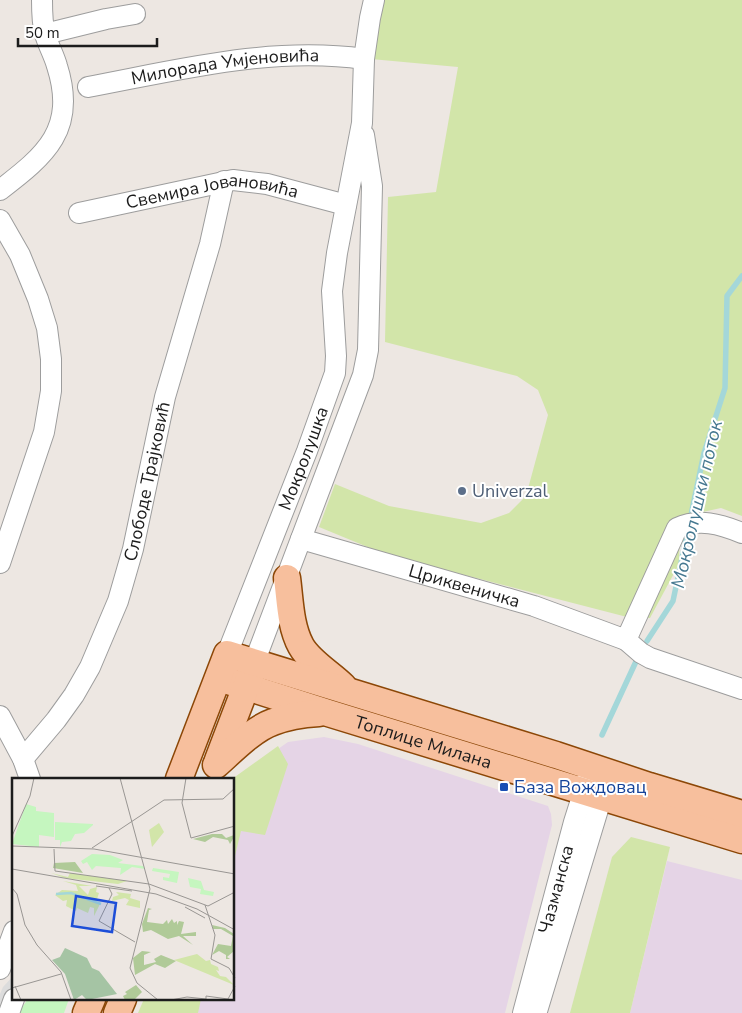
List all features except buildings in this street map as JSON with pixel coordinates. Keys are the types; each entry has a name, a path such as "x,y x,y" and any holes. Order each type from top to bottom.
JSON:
{"main road":[{"path":"287,578 294,628 302,647 320,667 349,691"},
{"name":"Топлице Милана","path":"223,666 254,663 742,814"},
{"name":"Мокролушка","path":"213,772 254,663"},
{"name":"Топлице Милана","path":"223,666 246,687 742,840"},
{"name":"Мокролушка","path":"179,778 223,666"},
{"path":"213,772 247,738 271,722 298,715 328,713"},
{"path":"86,1013 92,1000"},
{"path":"117,1013 123,1000"}],"street":[{"path":"0,190 41,156 52,141 64,107 60,76 44,34 42,0"},
{"name":"Мокролушка","path":"223,666 307,452 335,373 336,356 332,291 362,123 364,59 374,0"},
{"path":"44,34 135,14"},
{"name":"Милорада Умјеновића","path":"88,87 244,58 317,55 364,59"},
{"name":"Мокролушка","path":"254,663 357,392 368,350 372,186 362,123"},
{"name":"Свемира Јовановића","path":"79,213 224,181 246,180 346,205"},
{"name":"Слободе Трајковић","path":"23,759 56,720 74,694 90,667 118,601 133,549 165,397 210,244 224,181"},
{"path":"0,220 20,255 38,299 47,328 51,359 51,391 44,432 0,563"},
{"path":"626,640 677,528 695,522 723,526 742,533"},
{"name":"Цриквеничка","path":"301,540 534,606 626,640 650,658 742,689"},
{"path":"0,716 23,759 30,778"},
{"name":"Чазманска","path":"536,1013 600,769"},
{"name":"Чазманска","path":"523,1013 574,822 593,794"},
{"path":"0,969 12,936"},
{"path":"9,1013 14,1000"}],"shaded area":[{"path":"324,737 358,744 548,806 552,825 505,1013 178,1013 181,1000 235,1000 235,786 237,778 288,742"},
{"path":"667,861 742,880 742,1013 630,1013"},
{"path":"12,977 12,999 0,1013 0,994 3,987"}],"green space":[{"path":"382,0 742,0 742,516 721,508 680,517 679,564 650,618 627,617 387,555 319,527 335,484 389,506 481,523 509,513 526,496 548,415 538,390 517,376 385,342 388,197 436,192 458,67 371,59"},
{"path":"278,746 288,764 265,835 241,831 235,856 235,778 233,778"},
{"path":"631,837 670,847 630,1013 570,1013 612,857"},
{"path":"27,1000 69,1000 64,1013 18,1013"},
{"path":"144,1000 201,1000 198,1013 138,1013"}],"waterway":[{"name":"Мокролушки поток","path":"647,641 673,601 704,453 725,388 727,296 742,276"},
{"name":"Мокролушки поток","path":"602,735 639,655"}],"place":[{"name":"Univerzal","path":"462,491"},
{"name":"База Вождовац","path":"504,787"}]}
